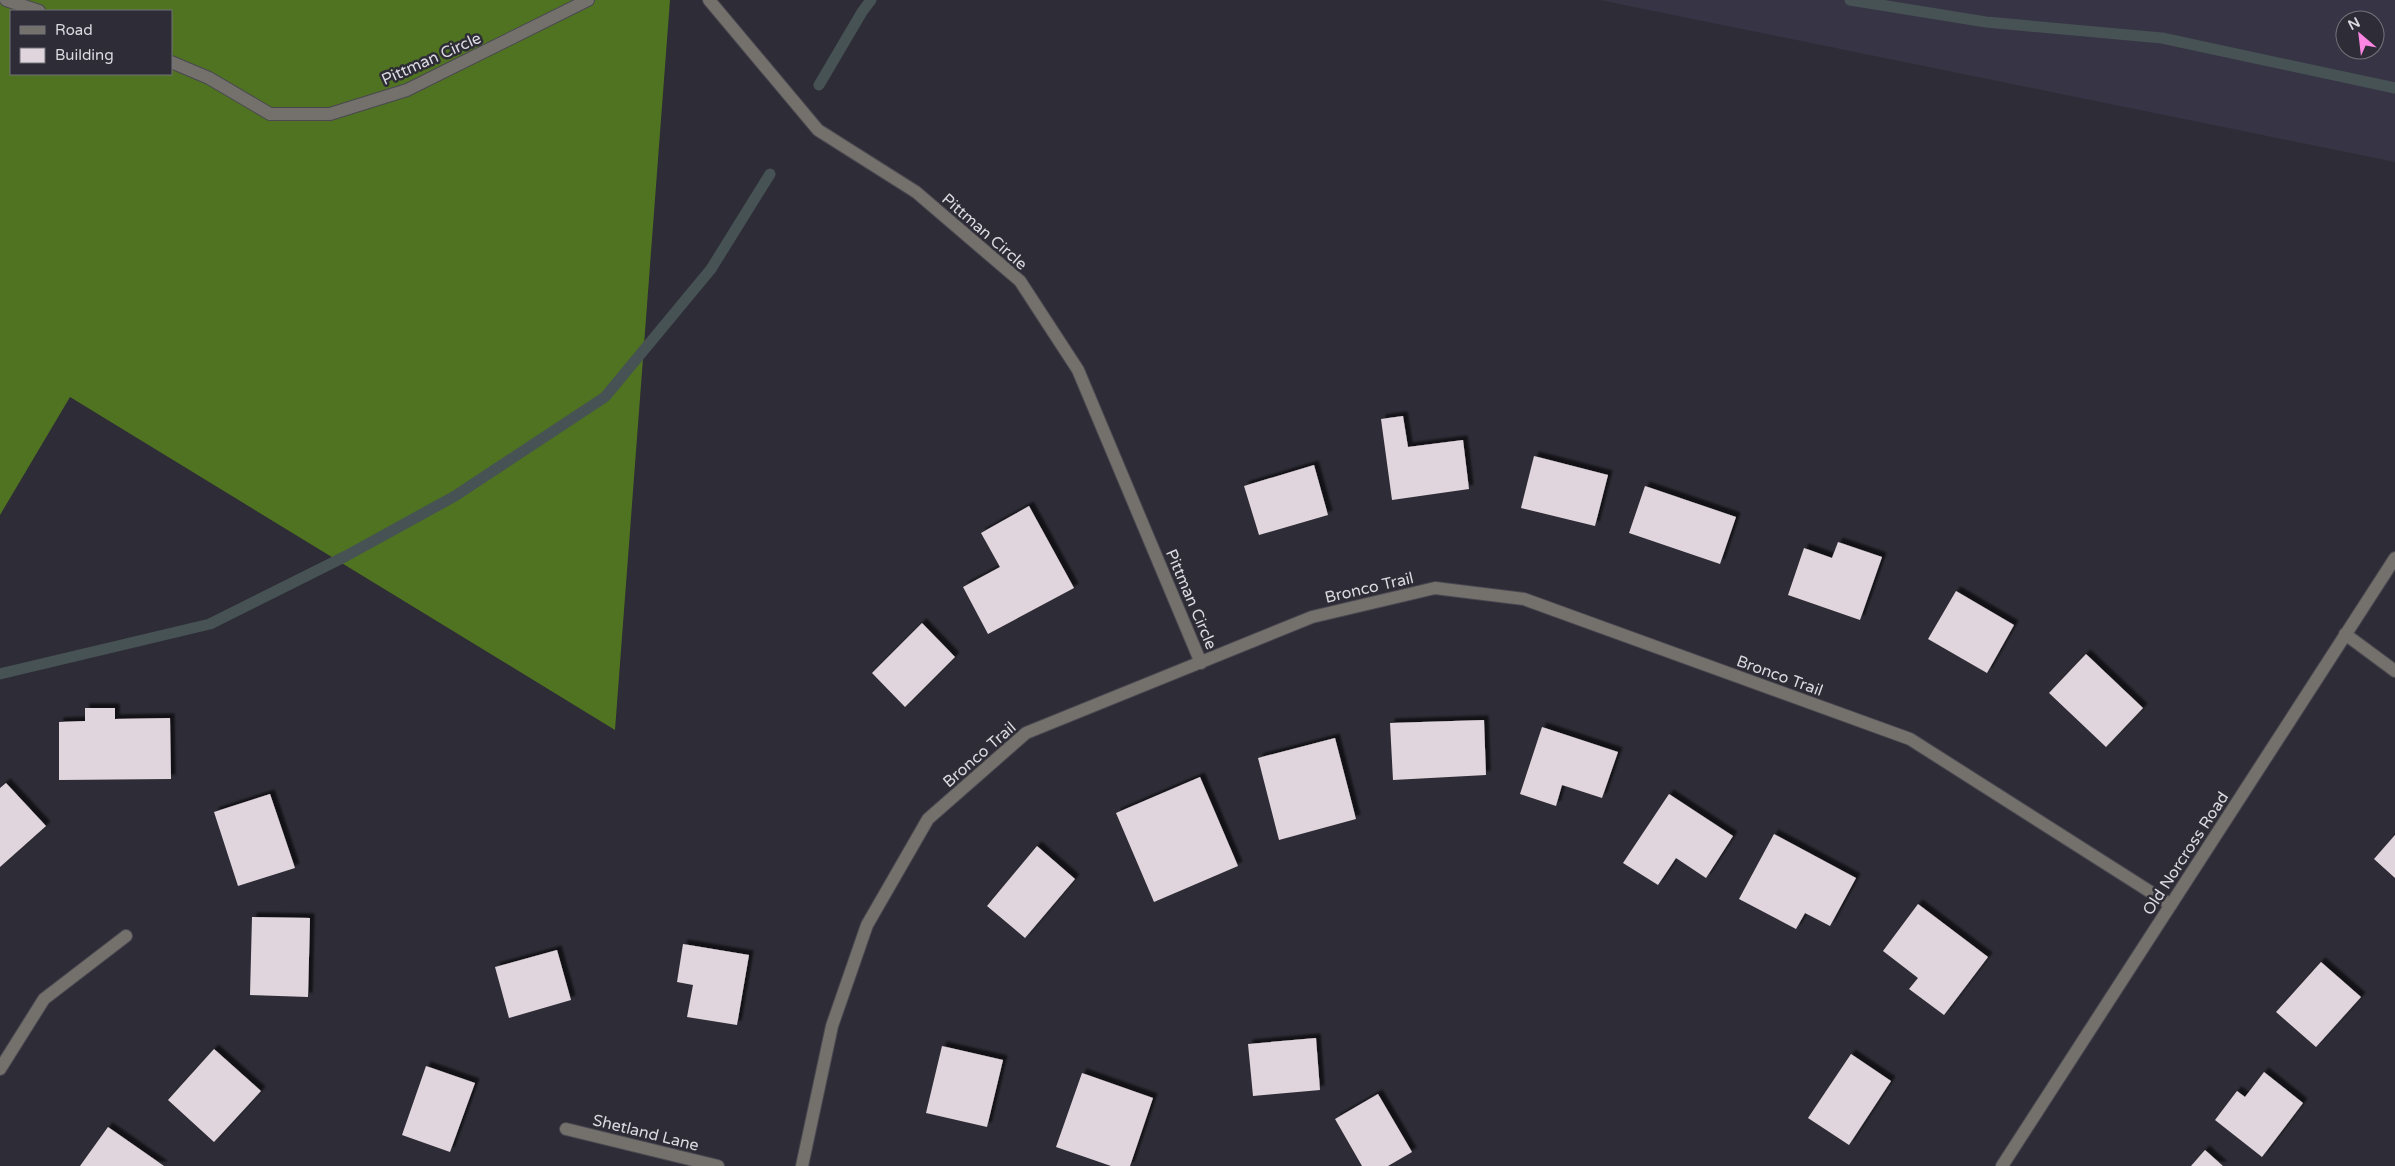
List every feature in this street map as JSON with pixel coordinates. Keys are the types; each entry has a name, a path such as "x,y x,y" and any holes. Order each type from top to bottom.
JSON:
{"street":[{"path":"6,0 36,10"},
{"name":"Pittman Circle","path":"172,62 209,78 270,114 330,114 407,90 588,0"},
{"name":"Pittman Circle","path":"709,0 818,130 916,192 1020,281 1078,370 1201,663"},
{"name":"Old Norcross Road","path":"2002,1166 2395,558"},
{"name":"Bronco Trail","path":"802,1166 832,1026 867,925 928,819 1026,733 1312,617 1435,588 1524,599 1910,739 2171,905"},
{"path":"2345,634 2395,672"},
{"path":"0,1069 44,999 126,936"},
{"name":"Shetland Lane","path":"566,1130 718,1166"}],"shaded area":[{"path":"1600,0 2395,0 2395,162"}],"green space":[{"path":"0,0 670,0 615,730 70,397 0,515"}],"building":[{"path":"1403,416 1408,447 1463,440 1469,489 1392,500 1381,419"},
{"path":"1534,456 1608,475 1595,526 1521,508"},
{"path":"1314,465 1328,515 1259,535 1244,486"},
{"path":"1645,486 1736,517 1720,564 1629,533"},
{"path":"1029,506 1074,588 988,634 963,587 1000,567 981,533"},
{"path":"1838,542 1882,557 1860,620 1788,595 1804,548 1832,558"},
{"path":"1956,591 2014,625 1987,673 1928,639"},
{"path":"922,623 955,657 905,707 872,673"},
{"path":"2086,654 2143,708 2106,747 2049,693"},
{"path":"85,708 115,708 115,719 170,718 171,779 59,780 59,722 85,721"},
{"path":"1484,720 1486,775 1393,780 1390,723"},
{"path":"1542,727 1618,752 1602,798 1562,785 1556,806 1520,794"},
{"path":"1335,738 1356,819 1279,840 1258,758"},
{"path":"1200,777 1238,866 1154,902 1116,813"},
{"path":"6,783 46,826 0,867 0,788"},
{"path":"270,794 295,868 238,886 214,812"},
{"path":"1669,794 1733,836 1706,878 1676,858 1658,885 1623,863"},
{"path":"1774,834 1856,878 1830,926 1805,913 1796,929 1739,899"},
{"path":"2395,835 2395,878 2374,859"},
{"path":"1037,846 1075,879 1025,938 987,906"},
{"path":"1918,904 1988,957 1944,1015 1909,989 1918,978 1883,951"},
{"path":"252,917 310,918 308,997 250,995"},
{"path":"683,944 749,955 737,1025 687,1017 693,985 677,982"},
{"path":"557,950 571,1000 509,1018 495,967"},
{"path":"2321,962 2361,997 2316,1047 2276,1012"},
{"path":"1316,1038 1320,1090 1253,1096 1248,1044"},
{"path":"942,1046 1003,1060 987,1127 926,1113"},
{"path":"214,1049 261,1091 214,1142 168,1100"},
{"path":"1851,1054 1891,1081 1849,1145 1808,1118"},
{"path":"426,1066 475,1083 450,1152 402,1135"},
{"path":"2264,1072 2303,1103 2262,1157 2215,1120 2237,1091 2245,1097"},
{"path":"1082,1073 1153,1098 1130,1166 1111,1166 1056,1147"},
{"path":"1378,1094 1412,1152 1388,1166 1362,1166 1335,1119"},
{"path":"108,1127 164,1166 80,1166"},
{"path":"2205,1150 2223,1166 2191,1166"}],"waterway":[{"path":"819,85 871,0"},
{"path":"1850,0 1986,22 2162,38 2395,88"},
{"path":"0,674 210,624 346,556 455,496 605,397 711,269 770,174"}]}
